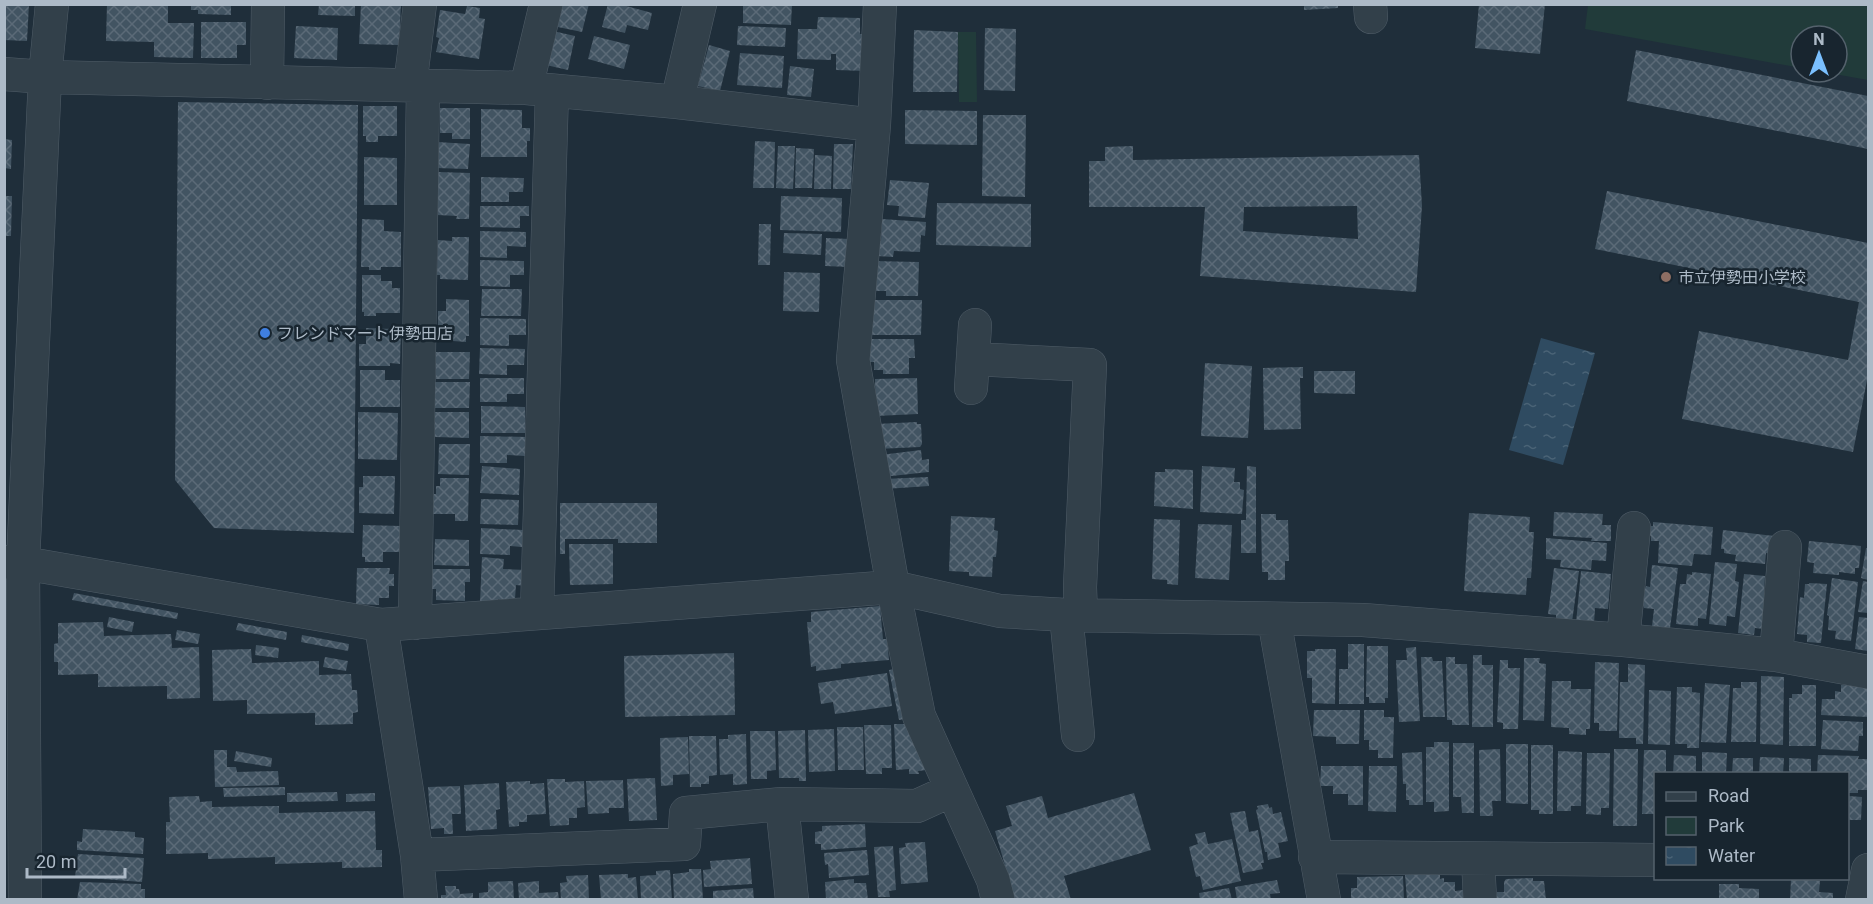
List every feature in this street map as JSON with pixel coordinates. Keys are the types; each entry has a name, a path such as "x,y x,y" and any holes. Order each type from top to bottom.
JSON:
{"street":[{"path":"25,900 14,563 45,77 52,4"},
{"path":"267,82 268,4"},
{"path":"415,623 417,86 420,4"},
{"path":"537,612 539,90 546,4"},
{"path":"677,102 700,4"},
{"path":"880,4 874,125 853,360 893,587 919,716 993,880 998,900"},
{"path":"4,74 539,90 677,102 874,125"},
{"path":"975,325 972,373 1090,365 1080,587 1074,615 1078,735"},
{"path":"1623,640 1635,528"},
{"path":"1776,655 1785,547"},
{"path":"14,563 381,625 893,587 1000,611 1074,615 1363,621 1623,640 1776,655 1869,672"},
{"path":"1274,619 1324,900"},
{"path":"381,625 417,855 421,900"},
{"path":"417,855 684,844 686,813 782,804 916,806 952,790"},
{"path":"782,804 792,900"},
{"path":"1316,857 1654,860"},
{"path":"1478,859 1480,900"},
{"path":"1849,861 1869,861"},
{"path":"1862,900 1869,870"}],"green space":[{"path":"1588,5 1868,5 1868,80 1849,77 1849,24 1789,24 1789,66 1585,29"},
{"path":"958,32 976,32 977,102 959,102"}],"water":[{"path":"1541,338 1595,353 1563,465 1509,450"}],"building":[{"path":"4,4 29,4 27,41 4,40"},
{"path":"107,4 168,4 168,23 194,23 193,58 154,57 154,42 106,41"},
{"path":"191,4 231,4 231,15 198,14 198,10 191,10"},
{"path":"319,4 355,4 355,16 318,15"},
{"path":"361,4 401,4 399,45 359,44"},
{"path":"558,4 589,4 582,32 553,26"},
{"path":"608,4 619,4 652,13 648,30 627,25 625,33 602,27"},
{"path":"743,4 792,4 791,25 743,23"},
{"path":"1304,4 1338,4 1338,8 1304,10"},
{"path":"1479,4 1545,4 1540,54 1475,48"},
{"path":"467,6 480,8 479,18 485,19 479,59 436,52 440,10 465,14"},
{"path":"818,17 860,18 860,34 867,34 866,71 836,70 836,54 831,54 831,60 797,59 798,29 817,29"},
{"path":"201,22 246,22 246,45 237,45 237,58 201,58"},
{"path":"296,26 338,28 337,60 294,58"},
{"path":"738,26 786,28 785,47 737,45"},
{"path":"985,28 1016,29 1015,91 984,90"},
{"path":"914,30 958,32 957,92 913,92"},
{"path":"553,31 575,36 568,70 546,65"},
{"path":"594,36 630,45 624,69 588,59"},
{"path":"709,45 730,51 720,91 698,86"},
{"path":"1636,50 1789,80 1789,84 1807,84 1868,96 1868,149 1627,101"},
{"path":"740,53 784,56 782,88 737,85"},
{"path":"790,66 814,69 811,97 787,95"},
{"path":"178,102 358,105 354,533 214,528 175,480"},
{"path":"363,106 397,106 397,136 378,136 378,142 366,142 366,136 363,136"},
{"path":"440,108 470,108 470,139 452,139 452,133 440,133"},
{"path":"481,109 522,110 522,128 530,128 527,157 481,157"},
{"path":"905,110 977,111 977,145 905,144"},
{"path":"983,115 1026,115 1025,197 982,196"},
{"path":"4,139 12,140 11,169 4,168"},
{"path":"755,141 775,142 774,188 753,188"},
{"path":"437,142 470,144 468,169 436,168"},
{"path":"834,144 853,144 851,189 833,189"},
{"path":"778,146 795,146 793,189 776,188"},
{"path":"1133,146 1133,160 1419,155 1422,206 1416,292 1200,276 1205,207 1089,207 1089,161 1105,161 1105,147","holes":["1357,206 1358,239 1243,231 1244,207"]},
{"path":"796,148 814,149 812,188 795,188"},
{"path":"815,155 832,156 831,189 814,189"},
{"path":"364,157 397,158 397,205 364,205"},
{"path":"438,172 470,173 469,219 437,215"},
{"path":"481,177 524,178 523,192 509,192 509,202 481,202"},
{"path":"890,180 929,183 925,218 898,216 899,206 887,205"},
{"path":"1607,191 1868,243 1868,375 1853,452 1682,419 1699,331 1848,360 1859,302 1595,249"},
{"path":"4,196 12,196 11,236 4,236"},
{"path":"781,196 842,198 841,232 780,230"},
{"path":"937,203 1031,204 1031,247 936,245"},
{"path":"480,206 529,206 529,216 520,216 520,228 480,227"},
{"path":"362,219 384,220 384,231 401,232 401,267 381,267 381,270 369,270 369,267 361,267"},
{"path":"882,219 926,222 925,236 921,235 920,252 894,251 893,257 877,256 878,240 881,241"},
{"path":"759,224 771,224 770,265 758,265"},
{"path":"480,231 526,232 526,247 507,246 507,258 480,257"},
{"path":"784,233 822,234 821,255 783,253"},
{"path":"452,237 469,237 468,280 440,279 440,275 437,275 438,240 452,241"},
{"path":"826,238 850,239 849,267 825,266"},
{"path":"480,260 524,261 524,275 510,275 510,287 480,286"},
{"path":"872,261 919,262 918,296 886,296 886,291 875,291"},
{"path":"784,272 820,273 819,312 783,311"},
{"path":"362,275 381,275 381,281 392,281 392,288 400,288 400,313 376,313 376,316 364,316 362,312"},
{"path":"482,289 522,289 521,316 481,316"},
{"path":"446,299 469,300 469,336 466,336 466,342 453,341 451,331 438,331 438,311 446,311"},
{"path":"870,300 922,300 921,335 867,335"},
{"path":"480,318 526,319 526,335 509,335 509,346 480,345"},
{"path":"392,326 401,326 400,364 359,366 359,344 366,344 366,328 392,329"},
{"path":"869,339 914,339 915,358 909,358 909,374 883,374 883,370 874,370 874,362 869,362"},
{"path":"480,348 525,349 524,365 507,365 507,375 479,374"},
{"path":"436,352 470,352 469,379 436,379"},
{"path":"1205,363 1252,366 1248,438 1201,436"},
{"path":"1303,367 1303,378 1300,378 1301,429 1264,430 1263,368"},
{"path":"360,370 385,370 385,380 400,380 400,407 360,407"},
{"path":"1314,371 1355,371 1355,394 1314,393"},
{"path":"480,378 524,378 524,394 507,394 507,402 480,402"},
{"path":"917,378 918,414 876,416 875,379"},
{"path":"435,382 470,382 469,408 435,408"},
{"path":"481,406 525,407 525,433 481,433"},
{"path":"358,412 398,413 397,460 358,459"},
{"path":"435,412 469,412 469,438 435,437"},
{"path":"917,422 921,424 922,444 920,447 877,449 876,424"},
{"path":"480,436 526,437 525,456 507,455 507,463 480,463"},
{"path":"439,444 470,444 469,475 438,474"},
{"path":"921,450 922,460 929,459 929,472 882,477 880,455"},
{"path":"482,466 520,469 519,495 480,493"},
{"path":"1202,466 1235,468 1234,482 1240,482 1240,489 1244,490 1242,514 1200,512"},
{"path":"1247,466 1256,467 1256,553 1241,553 1241,520 1246,520"},
{"path":"1165,469 1193,470 1193,509 1154,506 1155,472 1165,472"},
{"path":"363,476 395,476 394,514 359,513 359,487 363,487"},
{"path":"928,477 929,486 885,489 884,479"},
{"path":"440,478 469,478 468,521 455,521 455,514 432,514 433,494 436,494 436,486 440,486"},
{"path":"481,499 519,500 518,525 480,524"},
{"path":"560,503 657,503 657,543 618,543 618,539 565,539 565,554 560,554"},
{"path":"1554,512 1603,514 1602,525 1611,525 1611,541 1553,536"},
{"path":"1469,513 1530,517 1529,532 1534,532 1531,578 1527,578 1526,595 1464,591"},
{"path":"1261,514 1276,514 1276,520 1288,520 1289,561 1285,561 1285,580 1268,580 1268,572 1262,572"},
{"path":"951,516 995,518 994,530 998,531 992,577 969,576 969,572 949,571"},
{"path":"1154,519 1180,520 1178,585 1167,584 1167,580 1152,579"},
{"path":"1653,522 1713,527 1711,555 1694,554 1692,566 1658,563 1659,541 1651,541 1651,536 1648,535 1649,526 1653,526"},
{"path":"1198,524 1232,525 1229,580 1195,578"},
{"path":"363,525 401,526 401,552 383,552 383,562 365,562 365,557 362,557"},
{"path":"481,528 523,530 522,547 510,546 510,555 480,554"},
{"path":"1723,530 1774,536 1772,554 1766,553 1765,564 1735,561 1736,555 1724,553 1724,549 1721,549"},
{"path":"1546,538 1607,543 1606,561 1592,560 1591,570 1560,567 1561,560 1546,559"},
{"path":"435,539 469,540 469,566 434,565"},
{"path":"1809,541 1861,546 1859,568 1855,568 1855,574 1813,573 1814,563 1807,562"},
{"path":"569,544 613,544 613,584 570,585"},
{"path":"1866,548 1868,548 1868,580 1861,578"},
{"path":"482,557 504,559 503,569 527,570 526,586 516,585 515,599 480,602"},
{"path":"1715,562 1737,564 1735,581 1739,582 1735,617 1727,616 1726,626 1709,624"},
{"path":"1652,565 1678,568 1670,628 1652,626 1654,609 1644,608 1643,605 1646,586 1650,587"},
{"path":"357,568 390,568 389,574 394,574 394,586 389,586 389,598 379,598 379,605 356,604"},
{"path":"1554,568 1579,571 1572,622 1556,619 1556,615 1548,614"},
{"path":"432,569 470,569 470,582 465,582 465,601 436,600 436,589 432,589"},
{"path":"1581,571 1611,574 1608,609 1595,608 1594,624 1576,623"},
{"path":"1692,572 1711,574 1706,619 1698,618 1698,626 1676,624 1680,584 1686,584 1687,574 1692,575"},
{"path":"1744,574 1765,576 1764,593 1767,594 1764,629 1755,628 1754,635 1738,633"},
{"path":"1832,578 1858,582 1851,641 1835,639 1836,631 1828,630 1829,616 1827,615"},
{"path":"1863,581 1868,582 1868,613 1858,612"},
{"path":"1805,584 1827,584 1821,643 1807,642 1807,635 1797,634 1800,597 1804,598"},
{"path":"74,593 178,613 177,619 72,600"},
{"path":"880,606 883,639 887,639 889,660 841,664 841,668 816,671 816,666 811,667 807,622 811,622 811,612"},
{"path":"109,617 134,622 132,632 107,627"},
{"path":"1859,617 1868,618 1868,651 1855,649"},
{"path":"103,622 104,636 171,634 172,648 199,647 200,698 167,699 167,686 98,687 98,674 58,675 58,662 54,662 54,644 58,643 58,623"},
{"path":"238,623 287,632 286,640 236,630"},
{"path":"177,630 200,634 198,644 175,640"},
{"path":"302,635 349,644 348,651 301,642"},
{"path":"1348,644 1364,644 1364,704 1339,704 1339,669 1348,669"},
{"path":"256,645 279,648 278,658 255,655"},
{"path":"1367,646 1388,646 1388,698 1385,698 1385,703 1369,703 1369,697 1366,697"},
{"path":"1416,647 1420,721 1399,722 1396,660 1407,660 1406,648"},
{"path":"251,649 252,663 319,661 319,675 351,674 352,690 357,690 358,712 353,713 353,724 315,725 315,713 247,714 247,700 213,701 212,650"},
{"path":"1315,649 1336,649 1335,704 1312,703 1312,678 1307,678 1307,651 1315,651"},
{"path":"734,653 735,715 625,717 624,656"},
{"path":"1473,655 1482,655 1482,665 1493,665 1493,727 1472,727"},
{"path":"325,657 348,661 346,671 323,667"},
{"path":"1421,657 1432,657 1433,661 1442,661 1445,717 1423,717"},
{"path":"1446,657 1455,657 1455,664 1467,664 1469,725 1452,725 1452,720 1447,720"},
{"path":"1524,658 1540,658 1539,663 1546,664 1544,721 1523,720"},
{"path":"1500,660 1508,660 1508,668 1520,668 1518,729 1503,729 1503,723 1497,722"},
{"path":"1595,662 1619,663 1617,731 1599,731 1599,723 1594,723"},
{"path":"1628,664 1645,665 1643,744 1636,744 1636,738 1619,738 1620,682 1628,682"},
{"path":"901,668 910,718 899,720 889,670"},
{"path":"887,673 892,706 835,714 833,702 821,704 818,683"},
{"path":"1761,676 1784,677 1783,745 1760,744"},
{"path":"1552,681 1571,681 1571,689 1591,689 1590,729 1586,729 1586,735 1569,734 1569,728 1551,727"},
{"path":"1741,682 1757,682 1756,742 1731,742 1733,688 1741,688"},
{"path":"1705,683 1730,685 1726,743 1701,742"},
{"path":"1802,685 1816,685 1816,746 1789,746 1789,698 1792,698 1792,694 1802,694"},
{"path":"1841,685 1868,686 1868,717 1821,715 1822,699 1835,699 1835,691 1841,692"},
{"path":"1677,687 1692,687 1692,692 1700,693 1699,748 1687,748 1687,744 1675,744"},
{"path":"1649,690 1671,691 1670,745 1648,744"},
{"path":"1314,710 1360,710 1359,744 1336,744 1336,737 1313,736"},
{"path":"1364,710 1384,710 1384,717 1394,717 1393,758 1378,758 1378,750 1369,750 1369,740 1364,740"},
{"path":"1823,720 1863,722 1863,736 1859,736 1858,751 1821,749"},
{"path":"894,724 913,724 927,770 918,771 919,774 909,774 909,769 896,770"},
{"path":"864,725 891,725 892,768 882,768 882,774 866,774"},
{"path":"837,727 863,727 864,770 838,770"},
{"path":"834,729 835,771 809,772 808,730"},
{"path":"805,730 806,781 799,781 799,778 779,778 778,731"},
{"path":"750,731 775,731 776,770 767,771 767,779 751,779"},
{"path":"746,734 747,784 733,785 733,774 720,775 719,739 728,739 728,735"},
{"path":"689,736 716,736 717,775 709,776 709,784 701,784 701,787 690,787"},
{"path":"688,737 689,774 673,775 673,785 661,786 660,738"},
{"path":"1434,742 1449,742 1449,811 1434,812 1434,802 1426,802 1426,747 1434,747"},
{"path":"1453,743 1474,743 1474,813 1462,813 1461,797 1453,797"},
{"path":"1506,744 1528,744 1528,804 1506,803"},
{"path":"1531,745 1553,745 1553,814 1539,814 1539,810 1531,810"},
{"path":"1500,749 1501,801 1492,801 1493,816 1480,816 1479,750"},
{"path":"1614,749 1638,749 1637,826 1613,826"},
{"path":"214,750 227,750 227,767 236,767 237,772 278,771 279,785 215,787"},
{"path":"1644,750 1666,750 1666,772 1654,772 1654,814 1642,814"},
{"path":"236,751 272,758 271,767 234,761"},
{"path":"1558,751 1582,752 1581,806 1571,806 1571,811 1557,811"},
{"path":"1422,752 1423,805 1409,805 1409,800 1406,800 1406,784 1403,784 1402,753"},
{"path":"1702,752 1727,753 1726,772 1702,772"},
{"path":"1587,753 1610,753 1609,808 1601,808 1601,815 1586,814"},
{"path":"1674,755 1696,756 1696,772 1673,772"},
{"path":"1818,755 1859,756 1858,759 1868,759 1867,790 1849,793 1849,772 1817,772"},
{"path":"1760,757 1784,758 1783,772 1759,772"},
{"path":"1733,758 1753,758 1753,772 1732,772"},
{"path":"1789,758 1811,759 1811,772 1789,772"},
{"path":"1321,766 1363,766 1363,805 1348,805 1348,794 1333,794 1333,786 1320,786"},
{"path":"1369,766 1397,766 1396,812 1368,811"},
{"path":"655,778 657,820 629,821 627,779"},
{"path":"547,779 565,779 565,782 584,781 585,807 577,808 577,818 569,818 569,825 550,826"},
{"path":"623,780 624,808 609,808 609,813 588,814 586,781"},
{"path":"530,781 530,784 544,783 546,814 527,815 527,822 519,822 519,826 509,827 506,782"},
{"path":"499,783 500,809 496,810 497,829 466,831 464,785"},
{"path":"460,786 461,814 452,814 453,834 444,834 444,828 431,829 428,787"},
{"path":"285,787 285,795 224,797 223,788"},
{"path":"337,792 338,801 287,802 287,793"},
{"path":"375,793 375,801 346,802 346,794"},
{"path":"1134,793 1151,850 1064,876 1071,900 1015,900 995,831 1012,826 1006,806 1042,796 1048,818"},
{"path":"199,796 200,802 212,801 212,807 279,806 279,813 375,811 376,850 382,850 382,867 342,868 342,862 275,864 275,857 208,859 208,853 166,854 166,822 170,822 169,797"},
{"path":"1849,796 1862,797 1861,820 1849,820"},
{"path":"1268,804 1269,808 1272,807 1273,814 1281,812 1288,841 1278,843 1281,857 1268,860 1256,810 1257,806"},
{"path":"1245,811 1249,832 1258,830 1264,863 1261,863 1263,869 1243,873 1230,813"},
{"path":"865,824 866,847 821,850 821,844 815,844 815,832 822,831 822,826"},
{"path":"83,829 135,832 135,837 144,838 143,854 77,850 77,841 82,842"},
{"path":"1205,832 1208,844 1232,839 1241,881 1203,890 1200,876 1196,877 1189,847 1198,844 1195,834"},
{"path":"925,842 928,882 901,884 899,848 906,847 905,843"},
{"path":"893,846 896,890 889,891 890,897 878,897 874,847"},
{"path":"867,850 869,875 829,878 824,853"},
{"path":"78,854 144,858 142,882 75,877"},
{"path":"750,858 752,884 704,887 703,870 711,869 710,861"},
{"path":"689,869 701,869 703,900 674,900 673,874 689,872"},
{"path":"670,870 672,900 641,900 640,876 656,875 656,871"},
{"path":"1440,873 1440,879 1444,878 1444,882 1455,882 1455,891 1463,890 1464,900 1407,900 1405,875"},
{"path":"628,874 628,878 636,877 638,900 601,900 599,875"},
{"path":"588,875 589,900 561,900 560,883 567,882 566,876"},
{"path":"1403,876 1404,900 1351,900 1351,888 1357,888 1357,877"},
{"path":"1533,878 1533,881 1544,881 1546,900 1497,900 1497,892 1504,892 1506,879"},
{"path":"854,879 854,883 866,883 868,900 826,900 825,882"},
{"path":"1277,880 1280,893 1270,894 1271,900 1237,900 1235,887"},
{"path":"1791,880 1820,881 1819,892 1833,893 1833,900 1790,900"},
{"path":"513,881 514,900 479,900 479,893 488,892 488,882"},
{"path":"539,881 539,893 558,892 559,900 519,900 518,883"},
{"path":"80,882 141,884 141,889 145,889 145,900 77,900"},
{"path":"1719,884 1739,884 1739,888 1759,889 1759,900 1719,900"},
{"path":"445,886 456,886 460,894 473,893 473,900 441,900 441,895 446,895"},
{"path":"753,888 754,900 713,900 713,891"},
{"path":"1229,888 1232,900 1200,900 1199,893"}],"place":[{"name":"市立伊勢田小学校","path":"1666,277"},
{"name":"フレンドマート伊勢田店","path":"265,333"}]}
